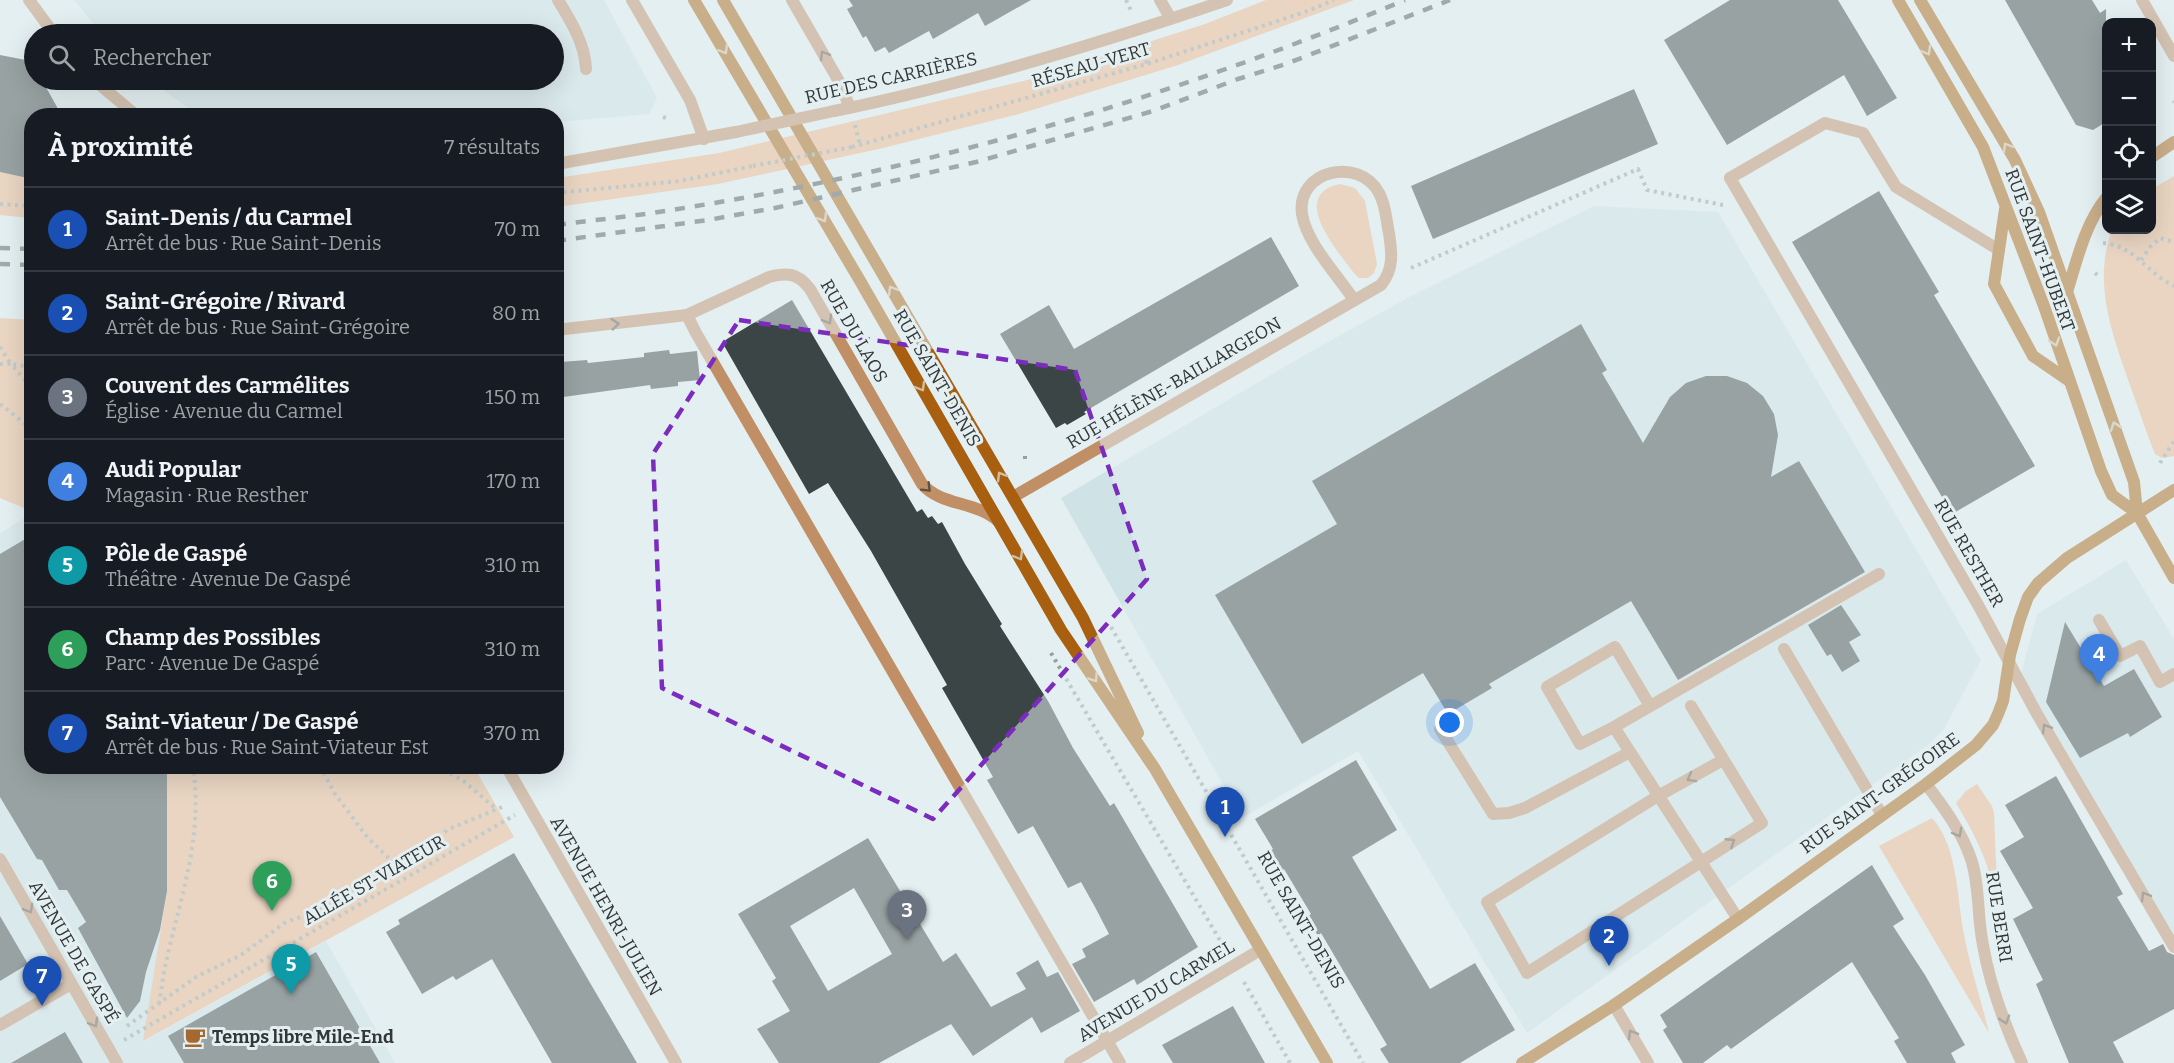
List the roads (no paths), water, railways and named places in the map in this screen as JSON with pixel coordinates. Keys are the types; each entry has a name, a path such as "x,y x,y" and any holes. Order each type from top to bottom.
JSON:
{"street":[{"path":"29,0 47,24"},
{"path":"558,0 571,22 585,56 586,69"},
{"path":"632,0 690,100 704,139"},
{"name":"RUE SAINT-DENIS","path":"694,0 1061,630 1155,769 1327,1063"},
{"name":"RUE SAINT-DENIS","path":"723,0 1083,618 1155,769"},
{"path":"792,0 840,82 850,108"},
{"path":"1160,0 1171,19"},
{"name":"RUE DES CARRIÈRES","path":"564,163 704,139 850,108 996,71 1227,0"},
{"name":"RUE SAINT-HUBERT","path":"1898,0 1983,147 2112,495 2137,513"},
{"name":"RUE SAINT-HUBERT","path":"1920,0 2014,160 2045,227 2134,482 2137,513 2174,578"},
{"path":"2142,0 2174,56"},
{"path":"106,90 127,108"},
{"name":"RUE RESTHER","path":"1999,250 1896,187 1863,133 1825,123 1730,178 2174,947"},
{"path":"2156,154 2174,142"},
{"name":"RUE HÉLÈNE-BAILLARGEON","path":"1013,497 1373,290 1388,277 1392,258 1391,245 1379,191 1359,175 1334,172 1316,180 1309,188 1305,195 1302,213 1320,253 1354,300"},
{"path":"2067,292 2083,242 2102,204"},
{"path":"2006,208 1994,284 2032,357 2068,380"},
{"name":"RUE DU LAOS","path":"564,329 687,315 769,277 787,273 799,277 810,289 922,484 935,495 986,512 1001,524"},
{"path":"687,315 1120,1063"},
{"name":"RUE SAINT-GRÉGOIRE","path":"1522,1063 1614,1005 1738,919 1926,784 1976,744 1993,725 2003,700 2020,619 2028,597 2038,583 2067,558 2174,490"},
{"path":"1650,706 1615,647 1547,687 1580,744 1614,727 1879,574"},
{"path":"2099,620 2120,656 2140,646 2160,682 2174,674"},
{"path":"1784,649 1882,815"},
{"path":"1691,706 1762,823 1527,973 1487,902 1658,796 1723,760"},
{"path":"1614,727 1738,919"},
{"path":"1440,729 1493,814 1509,813 1525,808 1630,752"},
{"name":"AVENUE HENRI-JULIEN","path":"510,774 676,1063"},
{"name":"RUE BERRI","path":"1926,784 1951,820 1970,857 1975,878 1984,952 2005,1022 2022,1063"},
{"name":"AVENUE DE GASPÉ","path":"0,859 117,1063"},
{"name":"AVENUE DU CARMEL","path":"1070,1063 1260,950"},
{"path":"0,1024 72,984"},
{"path":"1614,1005 1648,1063"}],"railway":[{"path":"564,224 651,213 760,195 854,176 948,153 1134,100 1316,36 1405,0"},
{"path":"564,240 708,220 775,208 976,162 1153,111 1238,79 1286,64 1450,0"},
{"path":"0,248 24,249"},
{"path":"0,264 24,265"}],"place":[{"name":"Audi Popular","path":"2099,684"},
{"name":"Saint-Denis / du Carmel","path":"1225,837"},
{"name":"Champ des Possibles","path":"272,911"},
{"name":"Couvent des Carmélites","path":"907,940"},
{"name":"Saint-Grégoire / Rivard","path":"1609,966"},
{"name":"Pôle de Gaspé","path":"291,994"},
{"name":"Saint-Viateur / De Gaspé","path":"42,1006"},
{"name":"Temps libre Mile-End","path":"195,1037"}]}
